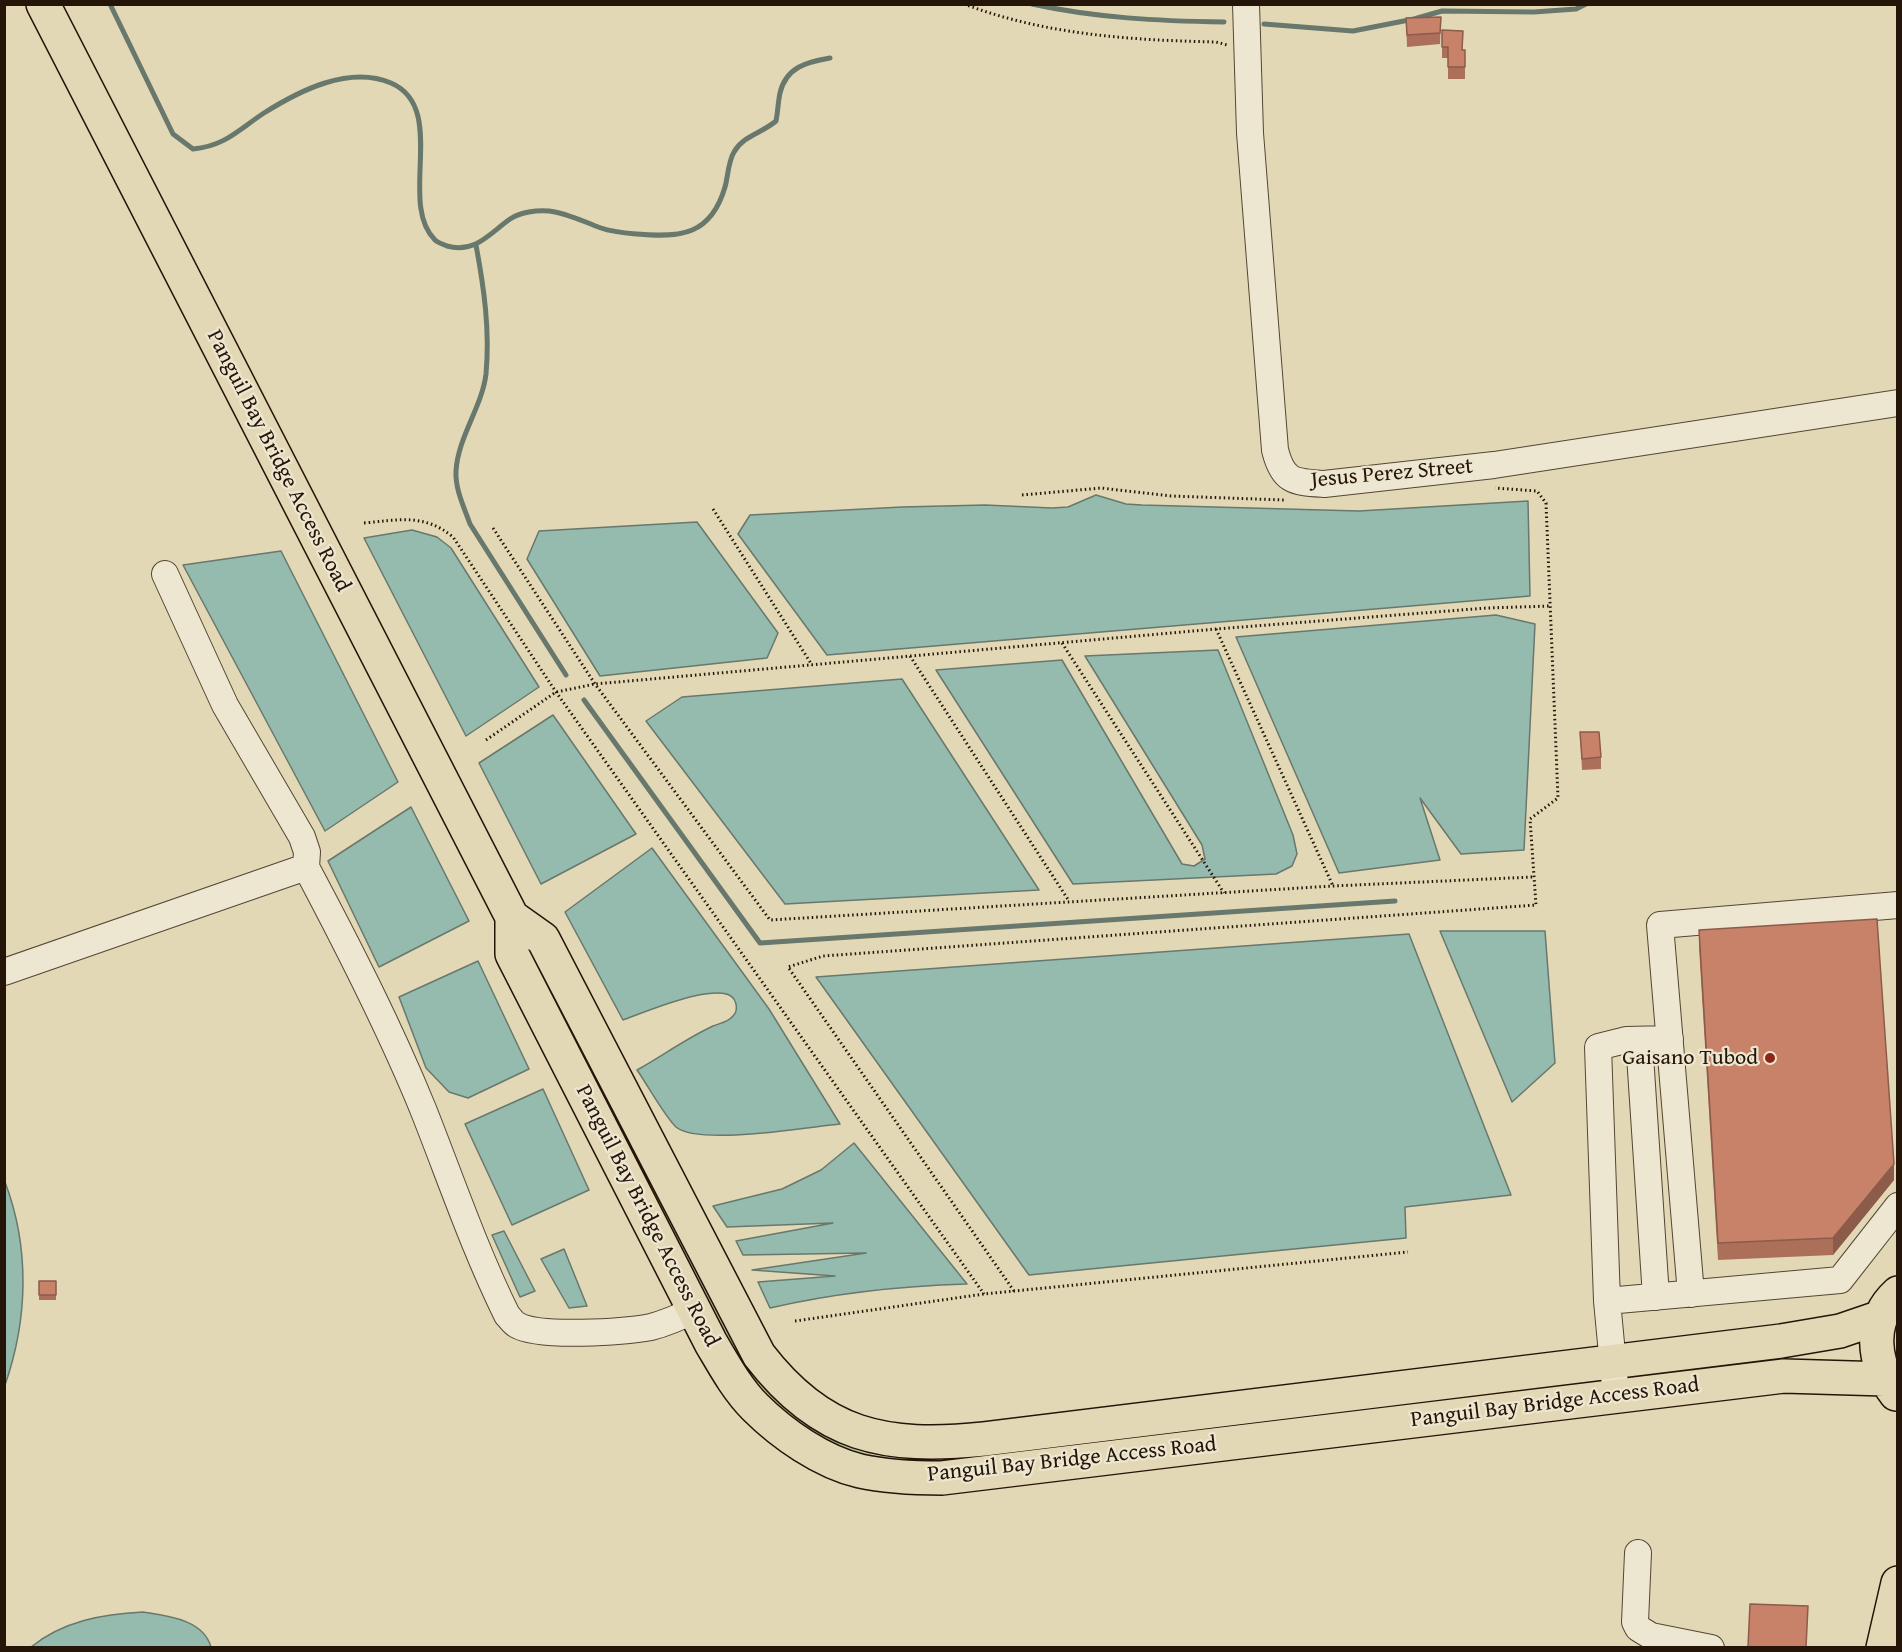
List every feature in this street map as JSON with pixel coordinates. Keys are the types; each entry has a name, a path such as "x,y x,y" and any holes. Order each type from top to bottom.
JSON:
{"highway":[{"name":"Panguil Bay Bridge Access Road","path":"43,4 512,917 512,954 694,1310 730,1375 754,1406 785,1432 818,1453 858,1471 898,1477 942,1478 1784,1376 1891,1387"},
{"name":"Panguil Bay Bridge Access Road","path":"512,917 543,939 759,1355 780,1382 805,1404 834,1422 868,1437 941,1444 1813,1337 1840,1331 1889,1305"},
{"path":"1889,1305 1876,1338 1877,1359 1891,1387"},
{"path":"1889,1638 1898,1583"}],"street":[{"name":"Jesus Perez Street","path":"1246,4 1250,134 1275,450 1279,465 1287,477 1302,483 1324,484 1494,465 1898,403"},
{"path":"165,574 230,714 296,823 307,852 306,867 381,1012 423,1108 465,1219 507,1315 516,1324 524,1327 557,1332 631,1330 671,1321 694,1310"},
{"path":"4,972 52,953 306,867"},
{"path":"1691,1294 1660,925 1898,905"},
{"path":"1616,1396 1607,1301 1598,1047 1639,1040 1670,1040"},
{"path":"1639,1040 1656,1296"},
{"path":"1607,1301 1840,1280 1898,1206"},
{"path":"1638,1553 1635,1622 1638,1628 1652,1636 1711,1647"}],"path":[{"path":"964,4 1004,19 1070,33 1141,40 1216,42 1246,51"},
{"path":"1022,495 1101,488 1171,496 1295,500"},
{"path":"1014,1292 788,968 823,956 1536,905 1530,819 1558,798 1546,503 1537,491 1527,488 1484,489"},
{"path":"714,509 812,664"},
{"path":"364,523 423,520 439,525 453,537 556,692 984,1294"},
{"path":"493,528 595,684 770,920 1333,886 1533,877"},
{"path":"486,740 556,692 595,684 1216,629 1551,606"},
{"path":"1216,629 1333,886"},
{"path":"1062,643 1224,893"},
{"path":"910,656 1069,902"},
{"path":"795,1321 984,1294 1408,1252"}],"green space":[{"path":"538,963 746,1364 770,1393 797,1417 828,1438 845,1446 863,1452 902,1459 941,1460 1600,1380 1601,1382 941,1463 882,1459 845,1449 796,1420 768,1395 743,1366 535,964"}],"water":[{"path":"1096,495 1126,504 1142,505 1359,511 1528,501 1530,596 827,655 738,534 750,515 985,505 1052,508 1068,507"},
{"path":"697,522 778,633 767,658 600,676 527,559 539,531"},
{"path":"412,530 437,537 451,548 539,687 466,736 364,538"},
{"path":"281,551 398,782 325,831 183,565"},
{"path":"1496,615 1535,624 1524,850 1461,854 1420,798 1440,860 1339,873 1236,637"},
{"path":"1218,650 1293,835 1297,854 1292,866 1276,874 1073,884 936,670 1062,660 1182,864 1194,866 1205,859 1202,845 1085,656"},
{"path":"902,679 1039,890 785,904 646,721 682,697"},
{"path":"553,715 636,834 541,884 479,763"},
{"path":"411,807 469,921 379,967 328,861"},
{"path":"652,848 769,1009 840,1124 755,1134 707,1135 688,1132 676,1127 661,1108 637,1070 694,1036 728,1020 736,1012 736,1004 730,996 719,993 703,994 665,1004 623,1020 565,912"},
{"path":"1440,931 1545,931 1555,1063 1512,1102"},
{"path":"1409,934 1511,1195 1405,1207 1406,1238 1029,1275 816,977"},
{"path":"478,961 529,1069 468,1098 449,1092 426,1068 399,997"},
{"path":"543,1089 589,1190 512,1225 465,1124"},
{"path":"854,1143 967,1284 867,1291 770,1308 758,1282 835,1276 752,1270 866,1253 743,1255 736,1241 833,1223 727,1227 713,1206 782,1189 821,1170"},
{"path":"5,1182 19,1232 23,1284 18,1335 5,1385"},
{"path":"504,1231 535,1291 520,1297 492,1235"},
{"path":"564,1249 587,1306 569,1308 541,1259"},
{"path":"143,1612 173,1617 192,1625 207,1638 211,1647 31,1647 56,1631 84,1620"}],"building":[{"path":"1441,17 1440,33 1407,35 1406,18"},
{"path":"1442,30 1463,31 1462,50 1465,50 1465,67 1448,67 1448,47 1442,47"},
{"path":"1580,732 1599,732 1601,757 1582,759"},
{"path":"1877,919 1894,1164 1833,1238 1718,1243 1699,930"},
{"path":"39,1281 56,1281 56,1295 39,1295"},
{"path":"1750,1604 1808,1606 1806,1647 1748,1647"}],"waterway":[{"path":"110,4 173,134 193,149 223,141 293,96 325,83 358,77 375,78 391,83 408,95 417,113 421,157 420,203 425,224 436,241 457,248 482,241 514,217 539,211 562,214 623,233 667,235 692,230 703,224 719,203 734,152 742,142 776,121 780,93 787,77 799,67 830,58"},
{"path":"1032,4 1080,13 1128,18 1224,22"},
{"path":"1264,24 1353,31 1442,11 1534,12 1576,9 1586,4"},
{"path":"476,245 485,309 486,374 480,398 461,446 456,471 457,484 470,524 566,675"},
{"path":"584,700 760,943 1395,901"}],"place":[{"name":"Gaisano Tubod","path":"1770,1058"}]}
